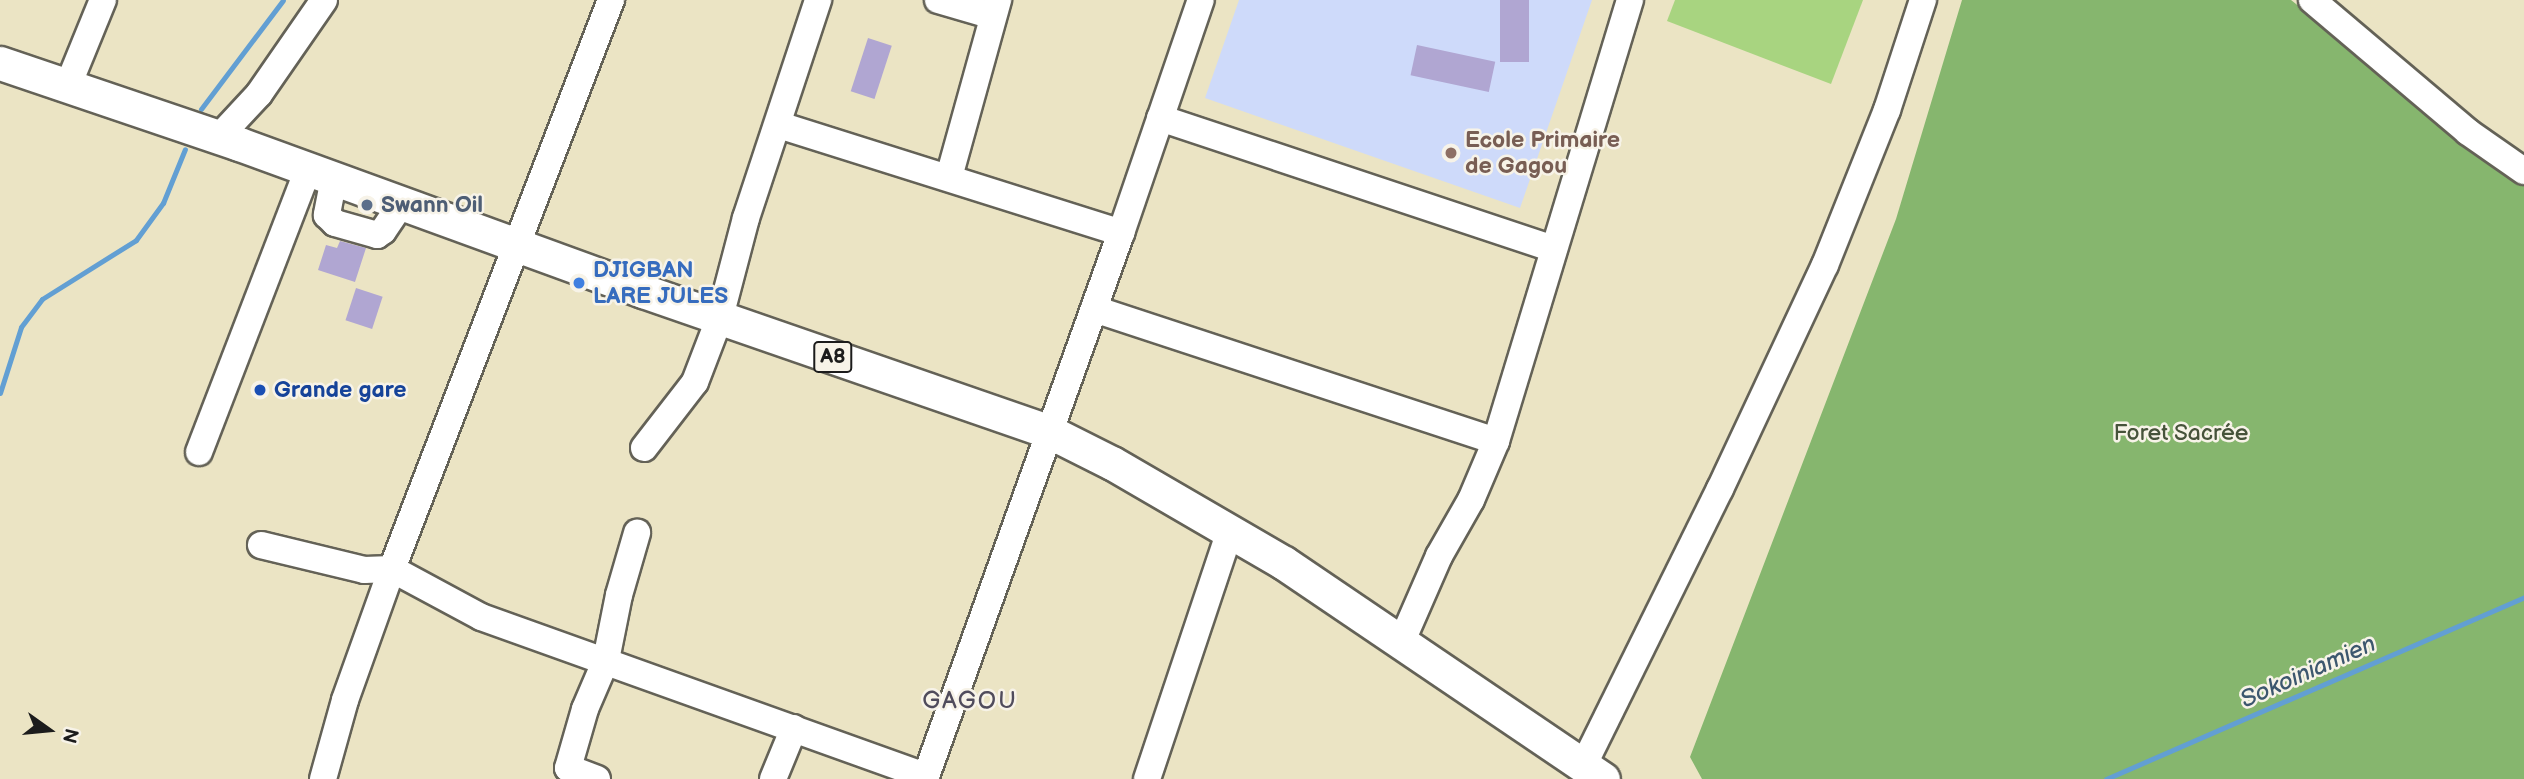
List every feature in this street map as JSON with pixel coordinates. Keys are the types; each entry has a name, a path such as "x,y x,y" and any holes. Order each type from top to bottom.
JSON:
{"main road":[{"name":"A8","path":"0,63 67,88 219,137 1050,432 1112,463 1284,563 1593,773"}],"street":[{"path":"67,88 103,0"},
{"path":"219,137 259,94 324,0"},
{"path":"323,779 345,700 392,569 519,245 611,0"},
{"path":"644,447 695,382 720,317 746,218 779,125 818,0"},
{"path":"938,0 996,8 949,177"},
{"path":"261,545 364,570 392,569 481,617 926,777 1121,233 1201,0"},
{"path":"1401,643 1439,556 1471,500 1496,440 1630,0"},
{"path":"1593,773 1720,489 1825,265 1887,110 1923,0"},
{"path":"2312,0 2468,132 2524,170"},
{"path":"1160,118 1554,248"},
{"path":"779,125 1121,233"},
{"path":"199,452 295,202 321,173"},
{"path":"321,173 327,215"},
{"path":"295,202 327,215 335,223 377,234 383,231 402,203"},
{"path":"1094,309 1496,440"},
{"path":"1147,779 1230,531"},
{"path":"597,779 565,774 585,709 606,660 619,595 637,533"},
{"path":"773,779 793,728"}],"shaded area":[{"name":"Ecole Primaire de Gagou","path":"1239,0 1592,0 1520,208 1205,98"}],"green space":[{"path":"1675,0 1863,0 1831,84 1667,21"},
{"name":"Foret Sacrée","path":"1962,0 2291,0 2524,186 2524,779 1702,779 1690,757 1896,219"}],"building":[{"name":"Ecole Primaire de Gagou","path":"1500,0 1529,0 1529,62 1500,62"},
{"path":"868,38 892,46 874,99 851,91"},
{"name":"Ecole Primaire de Gagou","path":"1417,45 1495,62 1489,92 1411,75"},
{"path":"340,241 366,248 355,282 318,270 326,245 337,248"},
{"path":"356,288 383,297 372,329 345,320"}],"waterway":[{"path":"201,109 283,0"},
{"path":"0,393 21,327 42,299 136,240 163,203 185,149"},
{"name":"Sokoiniamien","path":"2106,779 2524,597"}],"place":[{"name":"Ecole Primaire de Gagou","path":"1451,153"},
{"name":"Swann Oil","path":"367,205"},
{"name":"DJIGBAN LARE JULES","path":"579,283"},
{"name":"Grande gare","path":"260,390"}],"district":[{"name":"GAGOU","path":"970,701"}]}
